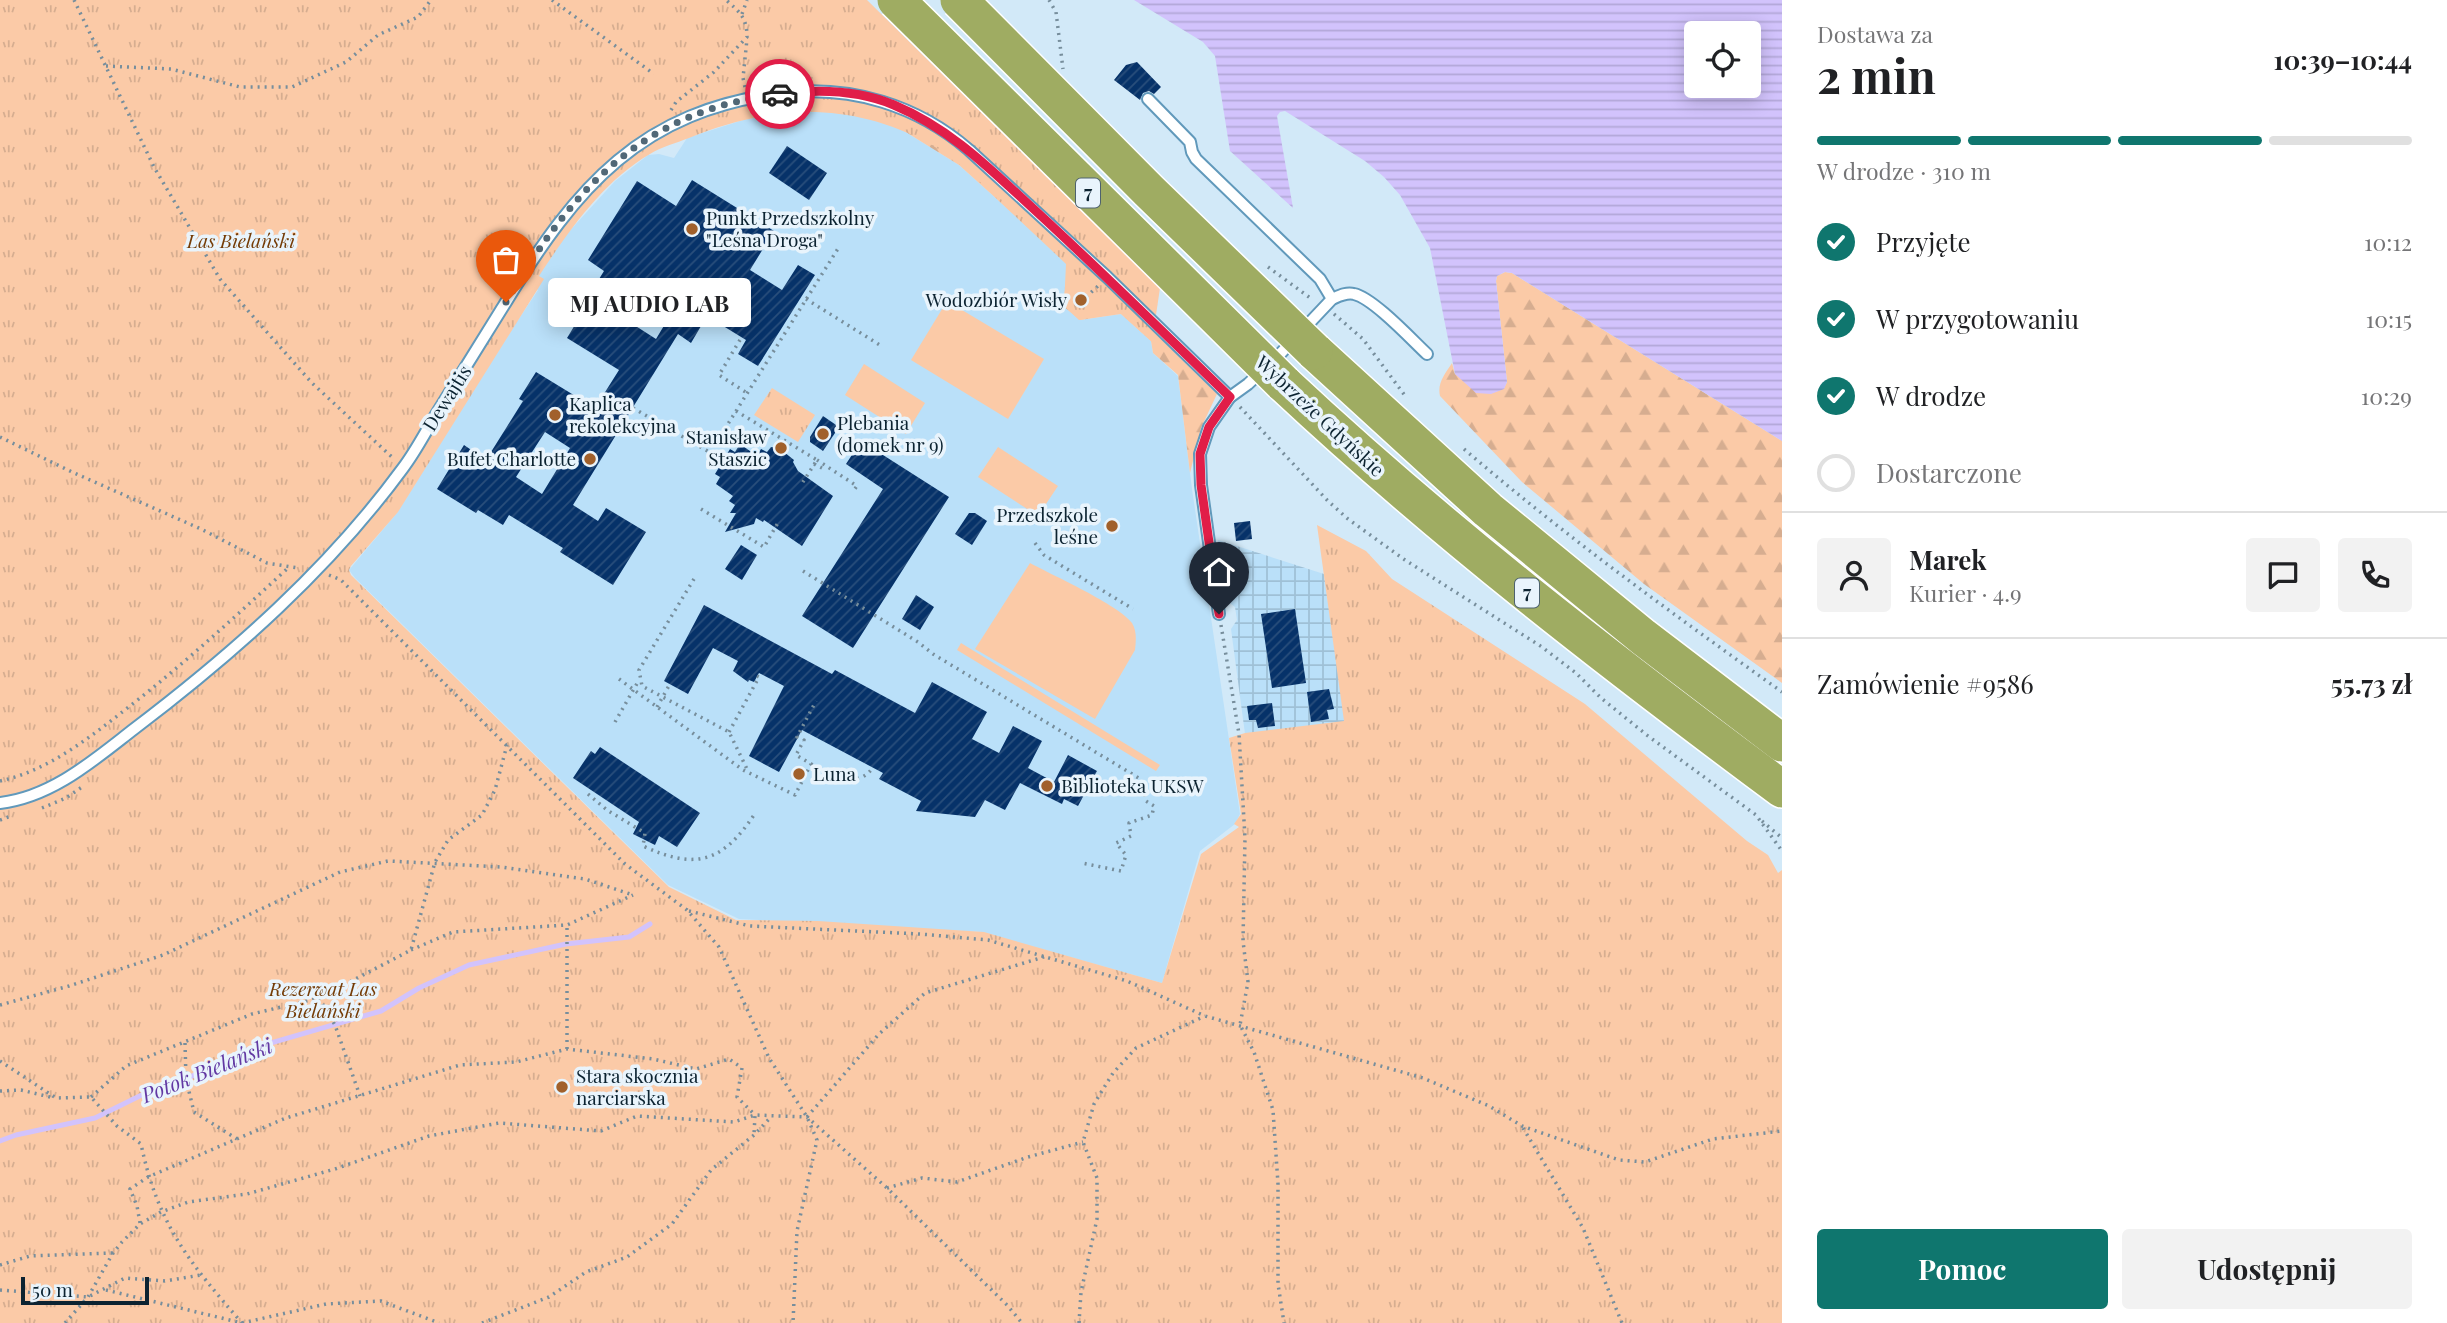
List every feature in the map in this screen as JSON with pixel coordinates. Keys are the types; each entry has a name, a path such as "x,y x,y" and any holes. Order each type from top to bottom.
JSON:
{"highway":[{"name":"Wybrzeże Gdyńskie","path":"896,0 1283,383 1398,487 1514,583 1782,789"},
{"name":"7","path":"959,0 1149,191 1314,351 1441,469 1643,637 1782,743"}],"lane":[{"name":"Dewajtis","path":"0,803 19,800 45,790 101,754 179,695 319,570 404,467 544,240 572,205 630,150 657,132 704,111 747,99 815,91 846,93 893,105 944,131 969,150 1097,268 1230,397"},
{"path":"1148,99 1190,142 1196,159 1320,279 1332,299"},
{"path":"1219,614 1201,485 1200,454 1209,427 1230,397 1273,361 1332,299 1343,294 1353,293 1362,298 1427,354"}],"path":[{"path":"74,0 154,167 220,279 312,383 404,467"},
{"path":"106,66 171,69 240,87 292,87 346,62 378,35 418,17 431,0"},
{"path":"552,0 654,74"},
{"path":"726,0 742,14 747,23 743,78 747,99"},
{"path":"742,14 747,0"},
{"path":"1049,0 1056,12 1064,73"},
{"path":"657,132 676,102 714,72 747,37"},
{"path":"721,435 839,247"},
{"path":"1268,267 1350,326 1363,339 1412,405"},
{"path":"806,299 883,347"},
{"path":"740,340 719,375 747,393"},
{"path":"633,408 711,453"},
{"path":"736,411 857,486 854,490"},
{"path":"1253,419 1328,501 1348,519 1405,560 1542,647 1648,736 1782,838"},
{"path":"0,437 72,472 201,528 267,564 319,570 341,580 625,864 687,910 719,947 769,1058 807,1117 817,1140 797,1231 793,1323"},
{"path":"1462,448 1512,491 1635,587 1782,692"},
{"path":"816,462 821,468"},
{"path":"801,485 816,462"},
{"path":"701,509 764,547 779,521"},
{"path":"1035,543 1044,555 1133,609"},
{"path":"0,781 16,777 75,748 188,661 289,568"},
{"path":"803,571 933,654 1142,780 1146,801 1154,806 1152,816 1129,822 1130,835 1116,843 1126,855 1121,871 1082,863"},
{"path":"694,579 639,670 639,680 642,686 729,732 749,773"},
{"path":"1219,614 1239,734 1245,838 1242,940 1248,982 1240,1025 1254,1052 1273,1110 1279,1184 1278,1284 1284,1323"},
{"path":"729,732 759,677 757,676"},
{"path":"619,679 749,773 794,795 811,764"},
{"path":"615,722 639,680"},
{"path":"657,707 670,684"},
{"path":"816,701 797,737 804,740 796,755 842,779 862,778 873,767"},
{"path":"411,950 435,862 448,840 482,815 495,790 507,746"},
{"path":"588,794 607,810 645,833 643,846 661,854 689,860 725,850 754,816"},
{"path":"1756,816 1782,851"},
{"path":"0,1004 69,986 163,955 340,872 388,861 501,867 585,879 634,895 567,925 453,932 411,950 319,998 252,1014 126,1066 91,1097 56,1098 21,1090 0,1091"},
{"path":"687,910 750,926 988,940 1048,956 1128,981 1205,1016 1423,1078 1489,1106 1522,1126 1619,1160 1645,1162 1713,1139 1782,1131"},
{"path":"567,925 567,1049"},
{"path":"807,1117 878,1034 925,993 1048,956"},
{"path":"319,998 335,1025 360,1096"},
{"path":"1079,1323 1081,1292 1097,1219 1097,1178 1083,1142 1094,1104 1114,1073 1136,1048 1205,1016"},
{"path":"185,1042 186,1079 194,1112 237,1139"},
{"path":"140,1224 130,1189 148,1177 286,1118 460,1065 516,1062 567,1049 653,1059 696,1069 729,1059 742,1068 737,1097 755,1115 754,1135"},
{"path":"0,1060 56,1098"},
{"path":"91,1097 111,1119 141,1144 148,1177 161,1212 179,1244 201,1275 242,1323"},
{"path":"65,1323 88,1297 113,1253 140,1224 161,1212 188,1202 247,1194 335,1169 429,1136 499,1123 601,1131 637,1116 734,1122 755,1115 807,1117 887,1188 1007,1305 1021,1323"},
{"path":"482,1323 549,1297 586,1272 627,1257 672,1224 711,1170 754,1135 771,1117"},
{"path":"1522,1126 1583,1228 1622,1323"},
{"path":"887,1188 922,1178 957,1182 1028,1157 1083,1142"},
{"path":"0,1265 30,1256 113,1253"},
{"path":"0,1290 88,1297 125,1279 165,1281 201,1275"},
{"path":"106,1290 242,1323 326,1304 381,1301 439,1323"}],"shaded area":[{"path":"1134,0 1782,0 1782,441 1512,273 1505,272 1497,276 1496,281 1507,382 1504,389 1491,394 1476,393 1455,374 1430,248 1400,195 1365,161 1285,111 1277,116 1293,208 1230,151 1215,56 1203,42"},
{"path":"817,111 855,115 896,126 959,165 1068,263 1080,320 1121,314 1151,341 1153,353 1178,376 1240,814 1235,824 1200,851 1162,983 982,932 739,919 668,885 349,570 396,514 538,290 530,285 564,237 615,181 648,155 659,154 674,158 687,138 746,119"},
{"path":"1218,540 1324,574 1345,722 1245,734 1231,629 1237,620 1235,607 1226,600"}],"green space":[{"name":"Rezerwat Las Bielański","path":"0,0 867,0 1160,288 1152,342 1120,313 1079,320 1064,306 1066,264 964,169 930,144 871,120 841,114 781,114 720,127 650,154 617,178 588,209 539,276 544,279 398,512 351,566 351,575 669,887 736,920 818,921 984,932 1162,983 1201,854 1239,827 1234,824 1241,814 1229,738 1245,733 1344,721 1317,525 1366,551 1392,579 1585,704 1747,841 1768,855 1778,873 1782,870 1782,1323 0,1323"},
{"path":"822,99 880,105 982,164 1217,394 1201,428 1190,473 1178,375 1153,353 1151,341 1121,314 1080,320 1063,306 1068,263 959,165 896,126 855,115 817,111 778,114"},
{"path":"1505,272 1512,273 1782,441 1782,683 1644,584 1522,482 1440,396 1441,383 1452,363 1455,374 1504,388 1507,382 1496,281 1497,276"},
{"path":"947,301 1044,359 1008,419 911,360"},
{"path":"864,364 925,403 906,434 845,395"},
{"path":"772,388 815,415 798,442 754,415"},
{"path":"998,447 1058,486 1038,516 978,477"},
{"path":"1030,563 1100,599 1125,616 1134,626 1135,650 1095,719 975,649"},
{"path":"961,643 1160,765 1156,771 957,650"}],"building":[{"path":"1137,62 1161,87 1154,94 1149,91 1143,93 1140,100 1114,80 1126,65"},
{"path":"787,146 827,173 809,200 769,173"},
{"path":"692,180 774,231 750,270 782,290 798,265 815,275 758,366 738,354 746,340 707,316 691,343 678,334 573,505 598,521 606,508 646,532 613,585 560,552 563,548 509,515 503,525 478,510 476,513 437,489 464,445 486,460 523,401 519,399 536,372 595,408 619,370 567,338 581,315 578,313 604,271 588,260 637,181 676,206","holes":["655,284 680,299 656,339 631,323","545,432 570,448 542,494 516,477"]},
{"name":"Plebania (domek nr 9)","path":"823,416 839,427 823,451 810,442 810,437"},
{"path":"861,441 949,497 853,648 802,616 883,489 846,464"},
{"path":"740,444 757,456 761,449 767,452 771,447 779,448 794,460 798,471 833,496 802,546 764,520 763,522 756,518 754,524 725,532 736,513 730,513 735,505 729,501 733,496 716,484 720,477 715,474 730,449 735,452"},
{"path":"969,513 975,513 987,521 972,545 955,534"},
{"path":"1250,521 1252,539 1236,541 1234,523"},
{"path":"741,545 757,555 742,580 725,569"},
{"path":"916,595 934,607 920,630 902,619"},
{"path":"704,605 832,674 835,670 915,713 932,682 987,712 972,739 999,753 1013,726 1042,741 1028,768 1054,782 1068,755 1097,771 1078,806 1064,799 1062,804 1020,783 1005,810 985,800 975,817 916,811 921,801 879,779 883,773 802,730 779,772 749,756 784,686 759,673 754,682 748,682 733,671 738,661 713,648 688,694 664,681"},
{"path":"1295,609 1306,683 1272,688 1261,614"},
{"path":"1329,689 1334,709 1327,710 1329,719 1311,722 1307,692"},
{"path":"1272,703 1275,726 1258,728 1256,720 1249,720 1247,706"},
{"path":"600,747 700,813 677,847 659,836 655,845 633,834 639,822 573,778 591,751 595,754"}],"waterway":[{"name":"Potok Bielański","path":"0,1141 95,1118 160,1086 186,1079 247,1050 381,1011 419,988 469,965 566,944 629,937 650,924"}],"way so far":[{"path":"506,302 544,240 588,187 614,162 657,132 704,111 747,99 780,94"}],"place":[{"name":"Punkt Przedszkolny \"Leśna Droga\"","path":"692,229"},
{"name":"Wodozbiór Wisły","path":"1081,300"},
{"name":"MJ AUDIO LAB","path":"506,302"},
{"name":"Kaplica rekolekcyjna","path":"555,415"},
{"name":"Plebania (domek nr 9)","path":"823,434"},
{"name":"Stanisław Staszic","path":"781,448"},
{"name":"Bufet Charlotte","path":"590,459"},
{"name":"Przedszkole leśne","path":"1112,526"},
{"name":"Luna","path":"799,774"},
{"name":"Biblioteka UKSW","path":"1047,786"},
{"name":"Stara skocznia narciarska","path":"562,1087"}],"route":[{"path":"780,94 830,91 880,100 950,135 1107,277 1230,397 1209,427 1200,454 1201,485 1219,614"}],"park label":[{"name":"Las Bielański","path":"241,241"}]}
